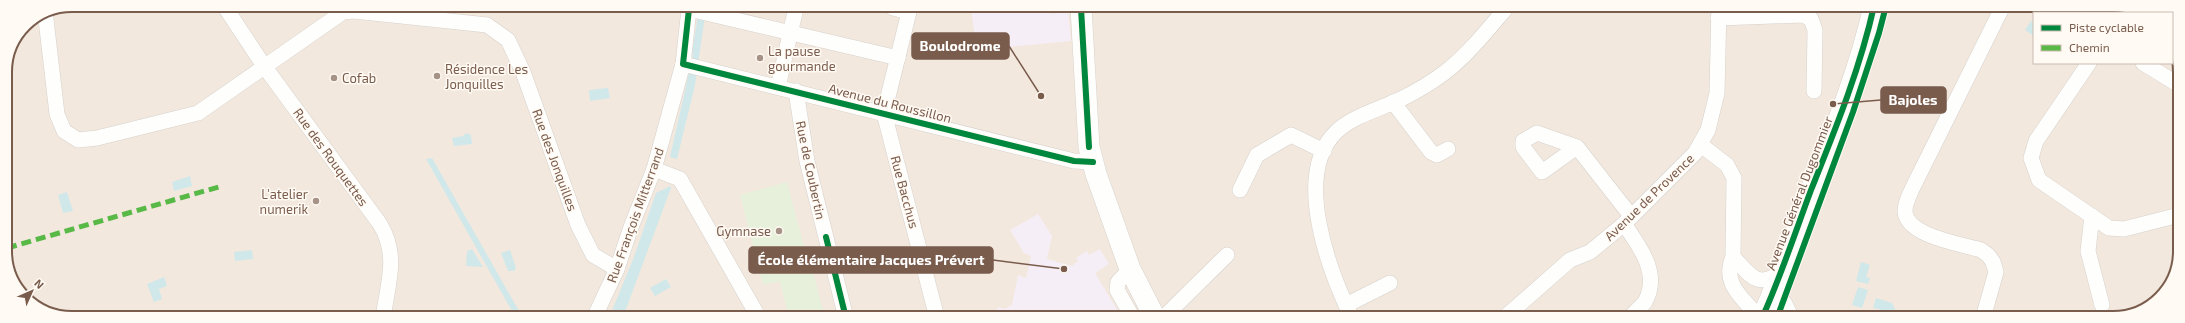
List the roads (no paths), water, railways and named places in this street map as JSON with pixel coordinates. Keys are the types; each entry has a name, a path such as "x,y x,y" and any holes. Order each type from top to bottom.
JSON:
{"main road":[{"path":"1081,12 1091,155 1130,269 1151,311"},
{"name":"Avenue Général Dugommier","path":"1764,311 1782,272 1843,108 1873,12"},
{"name":"Avenue Général Dugommier","path":"1785,311 1853,112 1884,12"}],"street":[{"name":"Rue des Rouquettes","path":"228,12 264,66 380,224 388,238 392,254 384,311"},
{"name":"Rue des Jonquilles","path":"46,19 57,114 64,131 78,140 97,138 198,112 343,12"},
{"name":"Rue des Jonquilles","path":"364,12 487,25 508,40 523,72 578,225 593,255 617,269"},
{"name":"Rue François Mitterrand","path":"597,311 617,269 631,227 654,169 683,64 689,12"},
{"path":"702,12 898,58"},
{"path":"778,87 795,12"},
{"path":"884,113 909,12"},
{"path":"1390,283 1349,311 1337,286 1320,230 1316,200 1317,170 1324,151 1327,144 1343,128 1393,102 1445,72 1483,35 1503,12"},
{"path":"1719,12 1803,15 1811,19 1815,30 1814,91"},
{"name":"Avenue de Provence","path":"1512,311 1570,260 1590,252 1628,220 1667,182 1701,145 1708,130 1717,94 1719,12"},
{"path":"1985,311 1996,272 1988,255 1981,250 1923,233 1914,227 1906,218 1905,210 1913,187 2000,12"},
{"name":"Avenue du Roussillon","path":"683,64 1074,161 1091,155"},
{"path":"2088,64 2036,141 2031,158 2039,180 2109,228 2124,229 2173,217"},
{"path":"2145,64 2173,80"},
{"name":"Rue de Coubertin","path":"796,91 807,161 844,311"},
{"path":"1393,102 1430,152 1437,155 1448,150"},
{"name":"Rue Bacchus","path":"884,113 935,311"},
{"path":"1240,190 1257,155 1291,135 1324,151"},
{"path":"1701,145 1727,166 1734,178 1733,257 1729,265 1730,278 1736,292 1754,311"},
{"path":"1577,147 1628,220 1646,258 1650,273 1645,301 1636,311"},
{"path":"654,169 680,180 755,311"},
{"path":"2092,216 2088,251 2102,305"},
{"path":"1170,311 1227,255"},
{"path":"1733,257 1747,274 1760,280 1770,280 1782,272"},
{"path":"1129,311 1116,290 1118,282 1130,269"}],"water":[{"path":"699,12 706,12 695,85 677,159 670,157 693,55 692,53"},
{"path":"2031,21 2033,22 2033,35 2025,30"},
{"path":"608,88 610,98 590,101 589,90"},
{"path":"466,133 471,135 472,144 454,146 452,138 463,136"},
{"path":"432,158 519,311 512,311 426,159"},
{"path":"190,176 192,186 174,191 172,182"},
{"path":"670,186 671,188 625,311 612,311 634,257 656,193"},
{"path":"67,192 73,211 63,213 58,195"},
{"path":"472,249 483,267 466,266 467,251"},
{"path":"252,250 253,259 235,261 234,252"},
{"path":"510,250 516,268 514,271 508,271 501,253"},
{"path":"1861,262 1870,265 1866,277 1870,278 1868,284 1856,281"},
{"path":"164,277 167,286 159,289 162,299 154,302 147,284"},
{"path":"666,279 671,287 655,296 650,288"},
{"path":"1858,287 1868,290 1862,308 1852,305"},
{"path":"1876,298 1892,303 1895,309 1894,311 1888,311 1873,308"}],"place":[{"name":"La pause gourmande","path":"760,58"},
{"name":"Résidence Les Jonquilles","path":"437,76"},
{"name":"Cofab","path":"334,78"},
{"name":"Boulodrome","path":"1041,96"},
{"name":"Bajoles","path":"1833,104"},
{"name":"L'atelier numerik","path":"316,201"},
{"name":"Gymnase","path":"779,231"},
{"name":"École élémentaire Jacques Prévert","path":"1064,269"}]}
